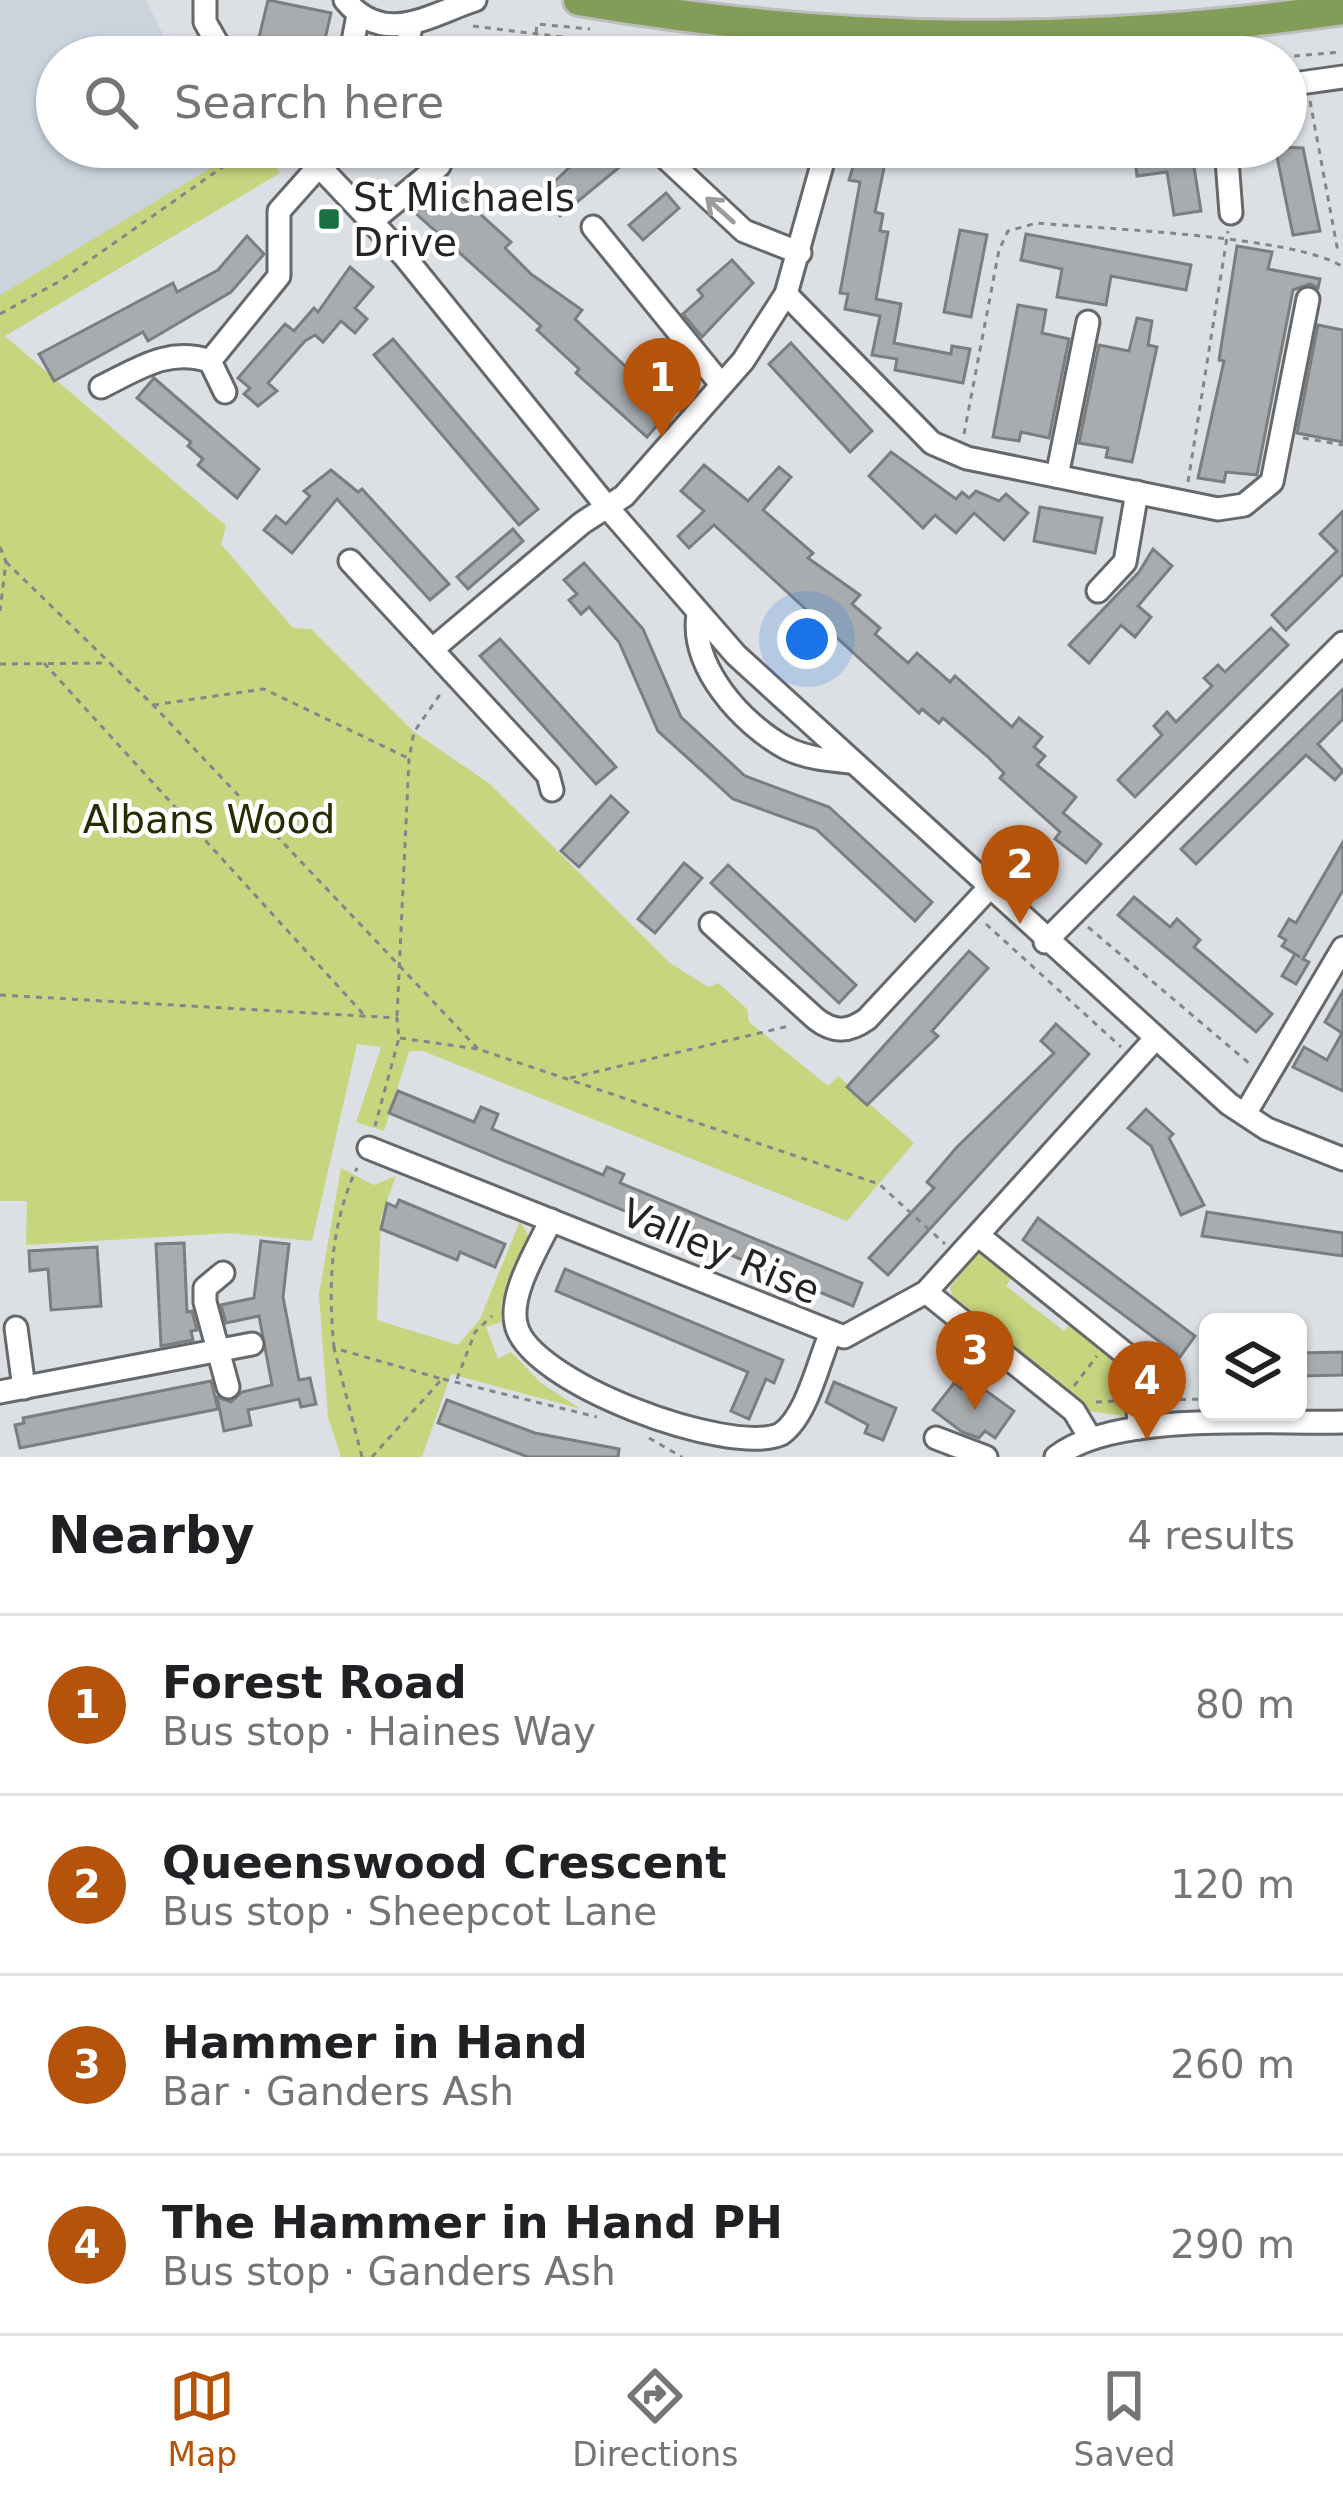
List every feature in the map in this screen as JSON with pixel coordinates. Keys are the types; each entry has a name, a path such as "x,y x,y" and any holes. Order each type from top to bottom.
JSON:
{"highway":[{"path":"579,0 720,22 892,36"},
{"path":"1072,36 1270,9 1343,8"}],"street":[{"path":"205,0 205,22 213,36"},
{"path":"352,7 411,27 476,0"},
{"path":"409,36 411,27"},
{"path":"1307,82 1343,77"},
{"path":"210,362 276,283 281,266 279,211 300,168"},
{"path":"322,168 481,346 698,614 850,762 1154,1040 1244,1114 1343,1159"},
{"path":"371,222 437,168"},
{"path":"676,168 744,231 800,254"},
{"path":"434,649 640,479 743,361 787,294 822,168"},
{"path":"1228,168 1231,213"},
{"path":"593,227 720,383"},
{"path":"787,294 932,443 960,455 1218,509 1255,500 1272,482 1308,298"},
{"path":"1057,476 1088,322"},
{"path":"100,387 162,357 210,362"},
{"path":"210,362 225,392"},
{"path":"1098,591 1125,562 1137,492"},
{"path":"350,561 548,776 552,790"},
{"path":"698,614 701,654 744,714 785,747 817,759 850,762"},
{"path":"1046,942 1343,643"},
{"path":"711,924 816,1019 837,1030 857,1026 988,889"},
{"path":"1244,1114 1343,949"},
{"name":"Valley Rise","path":"369,1148 830,1335 853,1336 926,1292 1154,1040"},
{"path":"551,1220 515,1305 518,1331 536,1356 616,1406 722,1442 766,1441 795,1417 830,1335"},
{"path":"979,1236 1133,1362 1139,1427"},
{"path":"223,1273 205,1288 228,1387"},
{"path":"926,1292 1063,1401 1089,1436"},
{"path":"16,1328 24,1388"},
{"path":"0,1391 253,1344"},
{"path":"1056,1457 1089,1436 1139,1427 1343,1422"},
{"path":"936,1438 986,1457"}],"path":[{"path":"536,35 544,36"},
{"path":"1307,55 1341,52 1343,47"},
{"path":"960,455 999,250 1008,232 1037,223 1324,254 1341,252 1307,121"},
{"path":"0,314 60,281 220,168"},
{"path":"1184,502 1227,241"},
{"path":"1324,254 1343,267"},
{"path":"1282,434 1343,445"},
{"path":"0,547 6,562 153,705 397,958 478,1049"},
{"path":"0,610 6,562"},
{"path":"44,663 367,1018"},
{"path":"0,664 109,663"},
{"path":"362,1457 334,1348 328,1294 344,1200 369,1148 399,1038 397,958 414,732 453,676"},
{"path":"153,705 264,689 410,759"},
{"path":"969,909 1136,1060"},
{"path":"1073,914 1256,1069 1249,1084 1259,1090"},
{"path":"0,995 397,1018"},
{"path":"568,1078 816,1019"},
{"path":"399,1038 478,1049 879,1184 960,1257"},
{"path":"456,1381 475,1332 505,1306 515,1305"},
{"path":"1063,1401 1109,1340"},
{"path":"334,1348 610,1420 616,1406"},
{"path":"372,1457 442,1378"}],"shaded area":[{"path":"0,0 146,0 164,36 36,36 36,168 211,168 0,295"}],"green space":[{"name":"Albans Wood","path":"211,168 277,168 280,173 5,336 226,526 221,544 293,628 311,629 414,732 490,784 670,963 708,987 718,983 747,1009 749,1022 828,1086 838,1076 914,1143 847,1221 423,1051 409,1051 384,1131 356,1122 381,1047 357,1044 312,1241 229,1233 26,1245 27,1201 0,1201 0,295"},
{"path":"341,1168 374,1185 396,1176 381,1217 377,1320 458,1345 480,1319 520,1221 529,1237 501,1303 501,1322 486,1327 498,1359 511,1352 541,1383 581,1409 451,1374 422,1457 341,1457 328,1417 319,1294"},
{"path":"983,1248 1014,1273 1006,1286 1064,1331 1074,1320 1127,1364 1131,1417 1089,1411 955,1307 950,1287"}],"building":[{"path":"268,0 331,13 326,36 259,36"},
{"path":"569,168 618,168 560,216 541,195"},
{"path":"853,168 884,168 875,212 883,214 880,231 888,232 876,299 901,304 894,343 951,354 952,346 970,349 963,383 895,370 897,359 872,355 880,316 845,309 848,294 840,293 860,182 849,180"},
{"path":"1136,168 1194,168 1201,211 1174,215 1167,172 1137,176"},
{"path":"1279,168 1307,168 1320,231 1293,235"},
{"path":"435,189 451,203 459,195 511,242 505,248 531,274 582,310 575,319 640,380 634,387 666,415 647,437 576,373 579,369 537,330 541,326 413,211"},
{"path":"666,193 679,208 643,240 629,225"},
{"path":"960,230 987,235 971,317 944,312"},
{"path":"1026,234 1191,265 1186,290 1111,276 1106,305 1057,297 1062,269 1021,260"},
{"path":"247,236 264,254 231,292 148,341 143,332 54,381 39,354 173,283 177,292 218,270"},
{"path":"1237,246 1272,252 1268,269 1320,279 1318,288 1310,284 1293,290 1257,475 1226,472 1224,482 1198,478 1224,361 1219,360"},
{"path":"732,260 753,283 702,337 683,314 703,296 698,290"},
{"path":"350,267 373,287 355,308 367,319 355,333 341,321 323,342 315,335 305,341 268,383 277,391 258,406 244,394 250,388 238,378 285,324 294,331 314,308 318,312"},
{"path":"1018,305 1046,310 1042,333 1069,339 1049,438 1021,432 1019,441 993,437"},
{"path":"1137,318 1152,321 1148,345 1157,347 1132,462 1106,457 1108,448 1079,443 1099,345 1129,351"},
{"path":"1318,325 1343,330 1343,442 1297,433"},
{"path":"393,339 538,509 519,525 374,355"},
{"path":"791,343 872,431 850,452 769,364"},
{"path":"154,378 259,469 237,498 198,465 203,459 188,446 191,442 137,398"},
{"path":"891,452 956,499 962,492 969,498 976,491 999,501 1006,494 1028,513 1004,540 974,513 956,533 935,515 923,528 869,476"},
{"path":"704,465 748,501 779,467 791,477 763,510 813,553 808,558 860,595 852,604 880,628 875,634 908,663 917,653 950,682 955,676 1012,727 1019,718 1042,737 1034,747 1045,756 1037,765 1076,797 1063,813 1101,844 1086,863 1055,839 1060,832 1000,778 1004,773 987,756 943,718 939,723 922,709 919,713 714,525 689,548 678,536 704,511 681,491"},
{"path":"331,470 358,492 362,489 449,584 430,600 337,499 292,553 264,530 276,516 286,524 310,496 304,491"},
{"path":"1040,507 1102,518 1095,553 1034,541"},
{"path":"1343,511 1343,574 1286,630 1272,615 1337,551 1320,534"},
{"path":"513,529 523,541 468,589 457,577"},
{"path":"1153,549 1172,566 1138,606 1151,617 1135,637 1121,625 1089,663 1069,645 1139,572"},
{"path":"584,563 643,629 681,717 745,776 829,807 932,902 915,921 816,829 733,799 658,731 619,642 589,607 581,614 569,600 577,594 564,580"},
{"path":"1271,628 1288,645 1135,797 1118,780 1162,735 1154,726 1167,712 1176,722 1212,686 1204,678 1218,665 1225,672"},
{"path":"500,639 616,767 596,784 480,656"},
{"path":"1343,689 1343,719 1318,744 1343,771 1335,780 1306,755 1196,864 1181,849"},
{"path":"611,796 628,812 579,867 561,851"},
{"path":"1343,842 1343,890 1303,959 1309,962 1296,984 1282,976 1295,954 1300,957 1282,946 1286,940 1279,936 1289,919 1296,923"},
{"path":"684,863 702,878 655,933 638,919"},
{"path":"728,865 856,985 839,1003 711,883"},
{"path":"1134,897 1170,927 1177,919 1200,940 1194,947 1272,1014 1256,1032 1118,915"},
{"path":"969,951 988,968 932,1031 938,1036 867,1105 847,1087"},
{"path":"1343,991 1343,1091 1293,1067 1304,1047 1327,1060 1342,1033 1325,1022"},
{"path":"1056,1024 1089,1054 888,1275 869,1258 934,1188 927,1182 957,1147 1054,1053 1041,1041"},
{"path":"398,1091 474,1122 481,1107 498,1114 492,1129 603,1175 607,1167 624,1174 620,1183 862,1283 853,1306 389,1113"},
{"path":"1146,1109 1173,1134 1169,1138 1204,1205 1181,1215 1151,1146 1128,1128"},
{"path":"399,1200 505,1244 495,1267 460,1252 457,1260 381,1229 387,1203 396,1207"},
{"path":"1207,1212 1343,1233 1343,1256 1202,1236"},
{"path":"1038,1218 1195,1336 1180,1357 1023,1240"},
{"path":"261,1241 289,1244 283,1297 299,1380 310,1378 316,1404 301,1407 299,1399 248,1410 251,1425 224,1431 217,1397 231,1402 242,1392 272,1385 259,1316 226,1323 221,1305 254,1298"},
{"path":"184,1243 187,1312 192,1311 197,1330 191,1331 193,1340 161,1346 156,1244"},
{"path":"97,1247 101,1306 51,1310 48,1269 30,1271 29,1251"},
{"path":"565,1269 783,1360 774,1383 766,1379 749,1419 731,1411 748,1372 556,1291"},
{"path":"1343,1352 1343,1375 1307,1376 1307,1353"},
{"path":"211,1381 218,1409 20,1448 15,1425 24,1423 23,1418"},
{"path":"834,1382 896,1408 883,1440 865,1433 868,1425 826,1402"},
{"path":"954,1383 962,1389 981,1387 1014,1411 995,1438 985,1431 979,1438 962,1432 933,1410"},
{"path":"447,1400 535,1433 619,1449 618,1457 528,1457 438,1423"}],"place":[{"name":"St Michaels Drive","path":"329,219"},
{"name":"Forest Road","path":"662,437"},
{"name":"Queenswood Crescent","path":"1020,924"},
{"name":"Hammer in Hand","path":"975,1410"},
{"name":"The Hammer in Hand PH","path":"1147,1440"}]}
